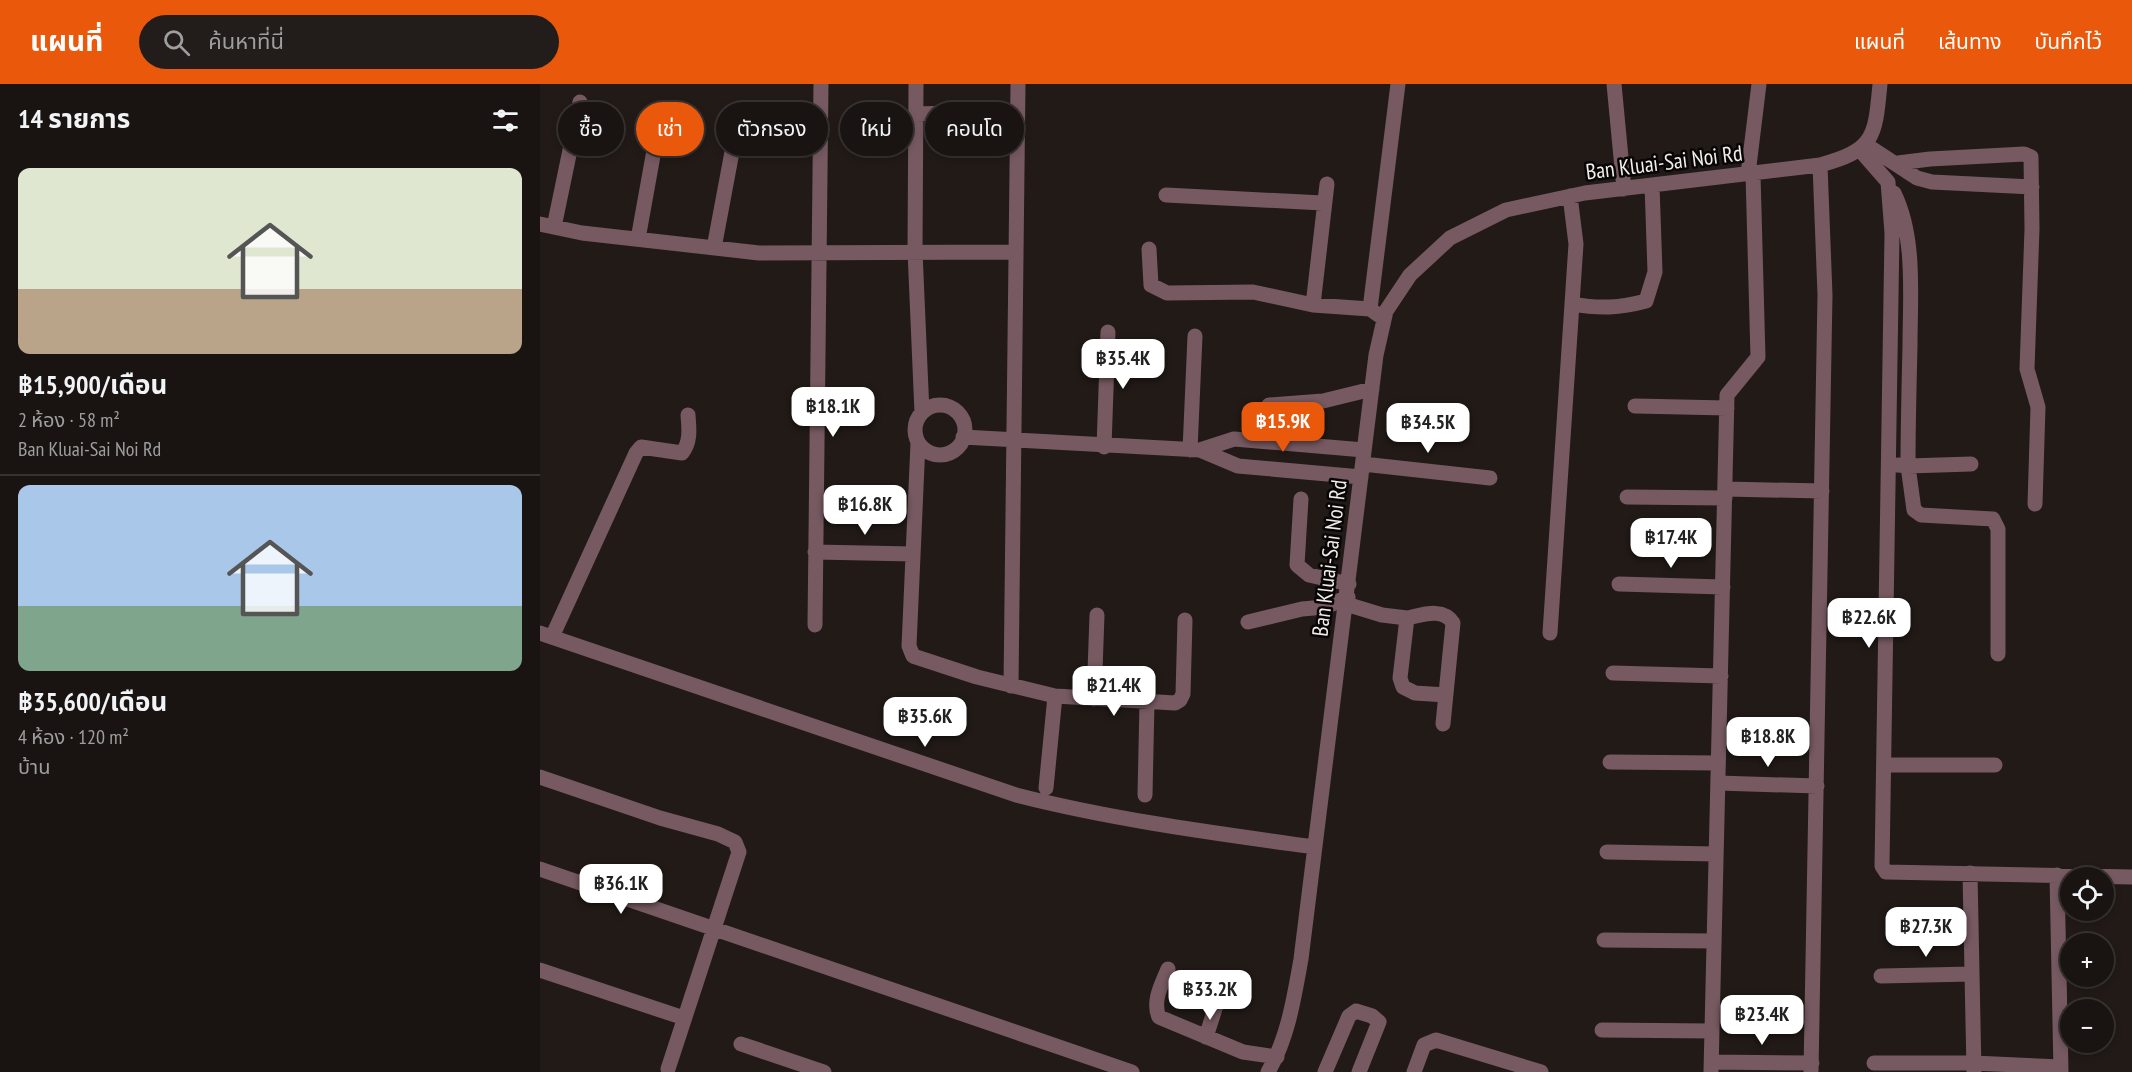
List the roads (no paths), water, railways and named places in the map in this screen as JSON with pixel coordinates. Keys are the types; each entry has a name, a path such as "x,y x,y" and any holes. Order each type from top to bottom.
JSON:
{"street":[{"path":"815,625 820,84"},
{"path":"916,84 915,250 922,413"},
{"path":"1017,102 1018,84"},
{"path":"1370,309 1398,84"},
{"path":"1614,84 1624,189"},
{"path":"1759,84 1751,174 1758,357 1727,395 1711,1067 1811,1067 1826,296 1820,165"},
{"path":"1863,147 1875,126 1880,84"},
{"path":"916,114 925,114"},
{"path":"1863,147 1898,164 1917,178 1932,182 2032,187"},
{"path":"1863,147 1888,182 1899,204 1908,251 1910,294 1908,466 1914,510 1922,515 1993,519 1998,529 1998,654"},
{"name":"Ban Kluai-Sai Noi Rd","path":"1268,1072 1277,1057 1294,998 1348,595 1372,389 1384,319 1395,295 1410,275 1450,238 1506,210 1570,196 1820,165 1863,147"},
{"path":"1898,164 1930,159 2024,154 2031,157 2033,164 2027,369 2038,407 2035,504"},
{"path":"566,156 547,226 759,253 915,250 1016,252"},
{"path":"638,239 653,156"},
{"path":"714,248 731,156"},
{"path":"1011,686 1017,156"},
{"path":"1888,182 1892,233 1883,870 2132,877"},
{"path":"1313,305 1323,202 1327,184"},
{"path":"1573,304 1605,308 1646,301 1655,272 1653,185"},
{"path":"1166,195 1323,202"},
{"path":"1550,633 1576,244 1570,196"},
{"path":"1149,249 1150,285 1167,293 1253,292 1313,305 1370,309 1384,319"},
{"path":"1104,447 1108,332"},
{"path":"1195,336 1195,450"},
{"path":"1269,405 1323,401 1372,389"},
{"path":"918,443 928,452 941,455 953,452 963,437 965,429 962,416 952,407 939,404 927,408 922,413 918,418 915,431 918,443 909,646 913,656 1011,686 1055,696 1174,703 1182,698 1185,620"},
{"path":"1635,406 1727,408"},
{"path":"688,415 687,447 682,453 641,447 636,453 546,635 1016,795 1060,806 1143,821 1314,847"},
{"path":"963,437 1104,447 1195,450 1234,439 1363,464 1490,478"},
{"path":"1195,450 1238,466 1363,464"},
{"path":"1889,465 1971,464"},
{"path":"1627,496 1822,491"},
{"path":"1301,498 1298,565 1309,575 1382,615 1407,618 1438,614 1445,615 1453,623 1443,724"},
{"path":"815,552 913,554"},
{"path":"1619,584 1723,586"},
{"path":"1248,622 1302,609 1325,607 1348,595"},
{"path":"1094,699 1097,615"},
{"path":"1407,618 1400,678 1403,687 1415,693 1446,695"},
{"path":"1613,673 1721,676"},
{"path":"1046,788 1055,696"},
{"path":"1145,795 1147,702"},
{"path":"1610,762 1719,763"},
{"path":"1884,765 1995,765"},
{"path":"540,777 660,818 718,834 735,842 739,852 668,1068"},
{"path":"1718,783 1816,786"},
{"path":"1607,852 1716,854"},
{"path":"540,869 1132,1072"},
{"path":"1970,873 1973,1068"},
{"path":"1874,1064 2061,1070 2057,875"},
{"path":"1605,940 1714,940"},
{"path":"1168,969 1156,1001 1156,1009 1160,1017 1243,1052 1277,1057"},
{"path":"540,970 684,1018"},
{"path":"1881,976 1972,974"},
{"path":"1206,1037 1221,990"},
{"path":"1325,1072 1349,1016 1356,1011 1372,1016 1379,1022 1359,1072"},
{"path":"1602,1030 1712,1031"},
{"path":"1414,1072 1424,1045 1436,1040 1540,1072"},
{"path":"741,1044 824,1072"}]}
